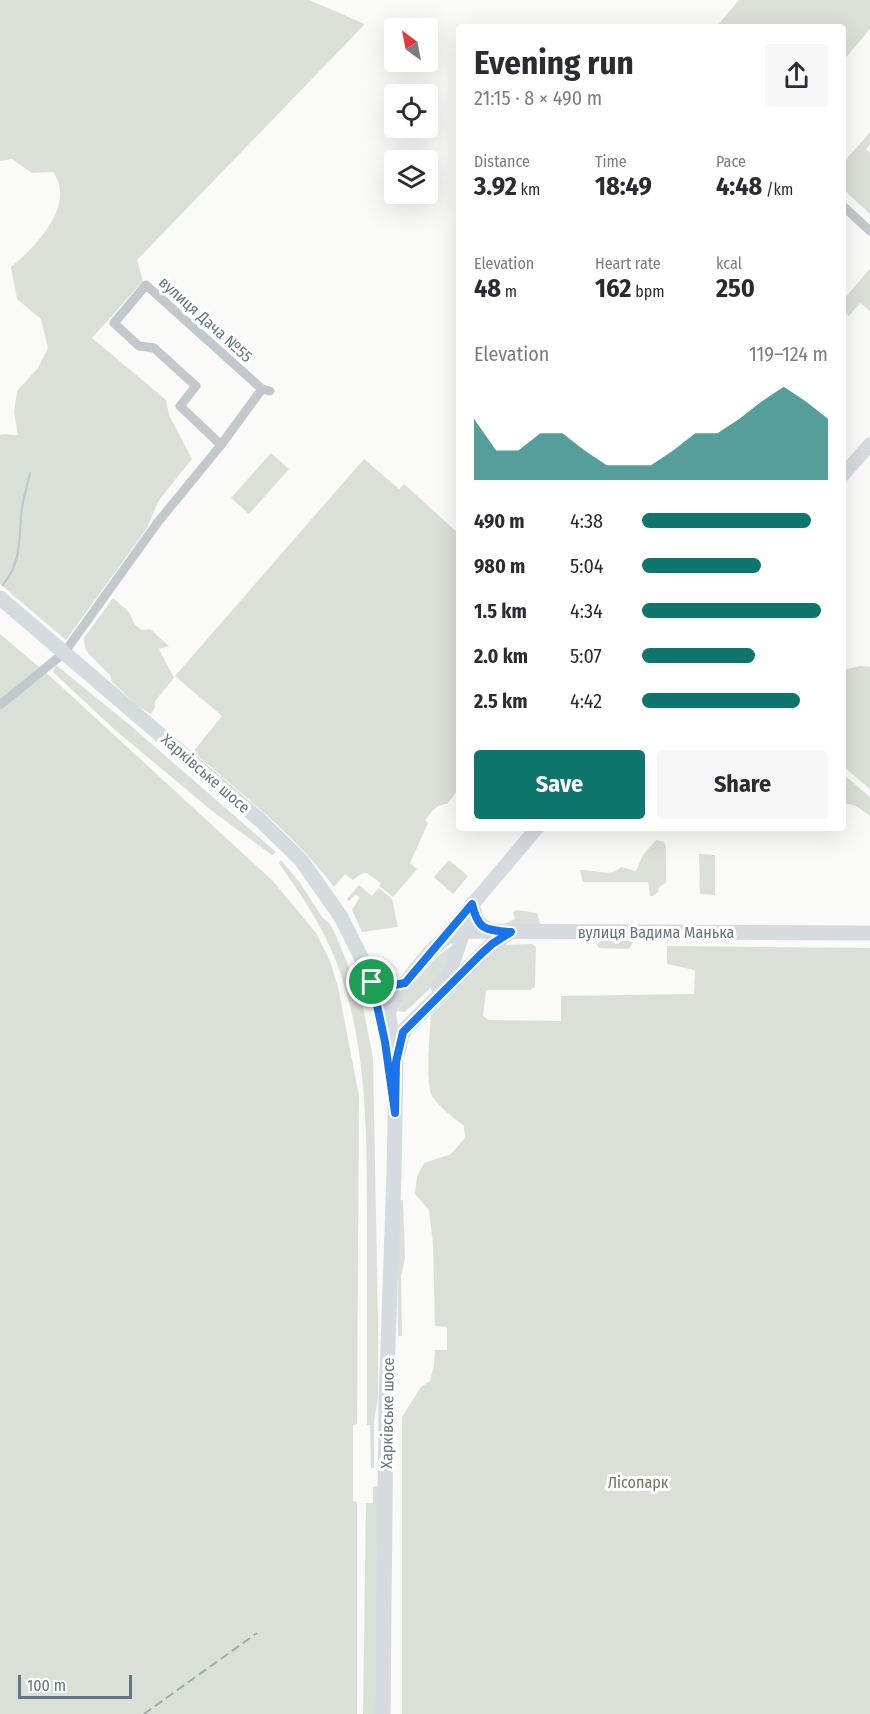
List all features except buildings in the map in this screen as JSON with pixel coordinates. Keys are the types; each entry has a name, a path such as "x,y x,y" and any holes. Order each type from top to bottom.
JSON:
{"main road":[{"name":"Харківське шосе","path":"0,598 260,820 302,860 341,917 373,986 388,1011 396,1062 386,1403 383,1714"},
{"path":"472,904 477,921 489,931"},
{"name":"вулиця Вадима Манька","path":"444,939 464,933 489,931 870,933"},
{"path":"396,1062 403,1032 419,1007 489,941 511,932"},
{"path":"403,1032 479,956 511,932"},
{"path":"385,1042 388,1011 405,983 444,939"},
{"path":"373,986 405,983"},
{"name":"Харківське шосе","path":"373,986 385,1042 395,1113"},
{"path":"388,1011 408,1014 419,1007"}],"street":[{"path":"846,209 870,231"},
{"name":"вулиця Дача №55","path":"0,705 64,653 158,522 221,445 266,390 146,285 114,322 139,346 154,348 196,386 180,406 221,445"},
{"path":"846,472 870,444"},
{"path":"444,939 534,831"},
{"path":"438,988 451,969 472,904"}],"green space":[{"path":"0,0 309,0 365,24 137,260 143,281 92,338 166,400 169,415 192,459 159,500 147,528 66,640 0,584 0,435 18,435 14,412 17,391 38,368 48,348 41,319 17,299 11,267 41,237 57,211 60,198 59,184 53,172 32,173 12,159 0,161"},
{"path":"739,0 870,0 870,29 846,57 846,24 719,24"},
{"path":"870,132 870,144 866,149 870,153 870,214 846,192 846,160"},
{"path":"870,269 870,311 860,303 849,316 846,314 846,297"},
{"path":"271,453 289,469 249,514 231,498"},
{"path":"364,459 399,489 404,484 456,531 456,793 447,804 437,807 425,820 428,823 410,863 417,869 393,897 379,886 381,883 367,873 353,880 345,874 334,887 285,832 193,752 222,716 175,676"},
{"path":"113,598 129,612 135,625 142,630 150,629 169,646 159,649 174,678 155,701 151,714 139,707 112,682 110,675 87,652 85,647 84,638"},
{"path":"0,634 52,678 273,881 316,933 330,961 338,987 359,1096 357,1424 353,1425 353,1501 357,1502 357,1714 0,1714"},
{"path":"56,665 131,726 276,852 272,855 211,810 114,729 53,672"},
{"path":"860,666 870,667 870,789 846,769 846,669"},
{"path":"846,777 870,797 870,816 856,806 846,804"},
{"path":"656,840 664,842 666,847 666,883 659,887 658,892 653,896 650,896 648,882 583,882 580,870 607,873 621,867 636,871 643,855"},
{"path":"699,854 715,855 715,895 700,894"},
{"path":"281,860 300,883 322,917 330,924 337,938 361,997 373,1058 378,1322 378,1397 374,1421 374,1468 371,1468 370,1425 367,1425 367,1158 360,1058 347,993 336,961 318,923 279,863"},
{"path":"449,860 468,876 453,894 434,877"},
{"path":"359,885 372,896 379,888 392,899 398,927 362,932 352,910 360,897 355,895 349,901 347,899"},
{"path":"517,910 537,913 541,926 504,924 515,919 513,912"},
{"path":"600,941 630,941 633,943 629,949 599,948 597,945"},
{"path":"457,943 437,982 405,1012 398,1011 407,993 423,973 441,954"},
{"name":"Лісопарк","path":"532,944 536,947 535,987 530,990 486,990 483,1016 489,1020 561,1021 561,996 694,994 695,970 667,964 667,946 870,948 870,1714 402,1714 402,1417 421,1387 430,1381 435,1350 447,1350 447,1327 435,1326 433,1244 429,1210 415,1194 417,1177 424,1163 451,1154 465,1138 464,1126 439,1104 430,1090 428,1057 431,1015 501,945"},
{"path":"403,1200 405,1258 401,1277 402,1336 398,1336 397,1201"},
{"path":"373,1487 381,1487 378,1714 363,1714 366,1503 373,1503"}],"waterway":[{"path":"3,585 16,560 22,505 30,473"}],"railway":[{"path":"144,1714 257,1633"}],"route":[{"path":"472,904 477,921 483,928 489,931 511,932 479,956 403,1032 396,1062 395,1113 385,1042 372,982 389,986 405,983 472,904"}]}
